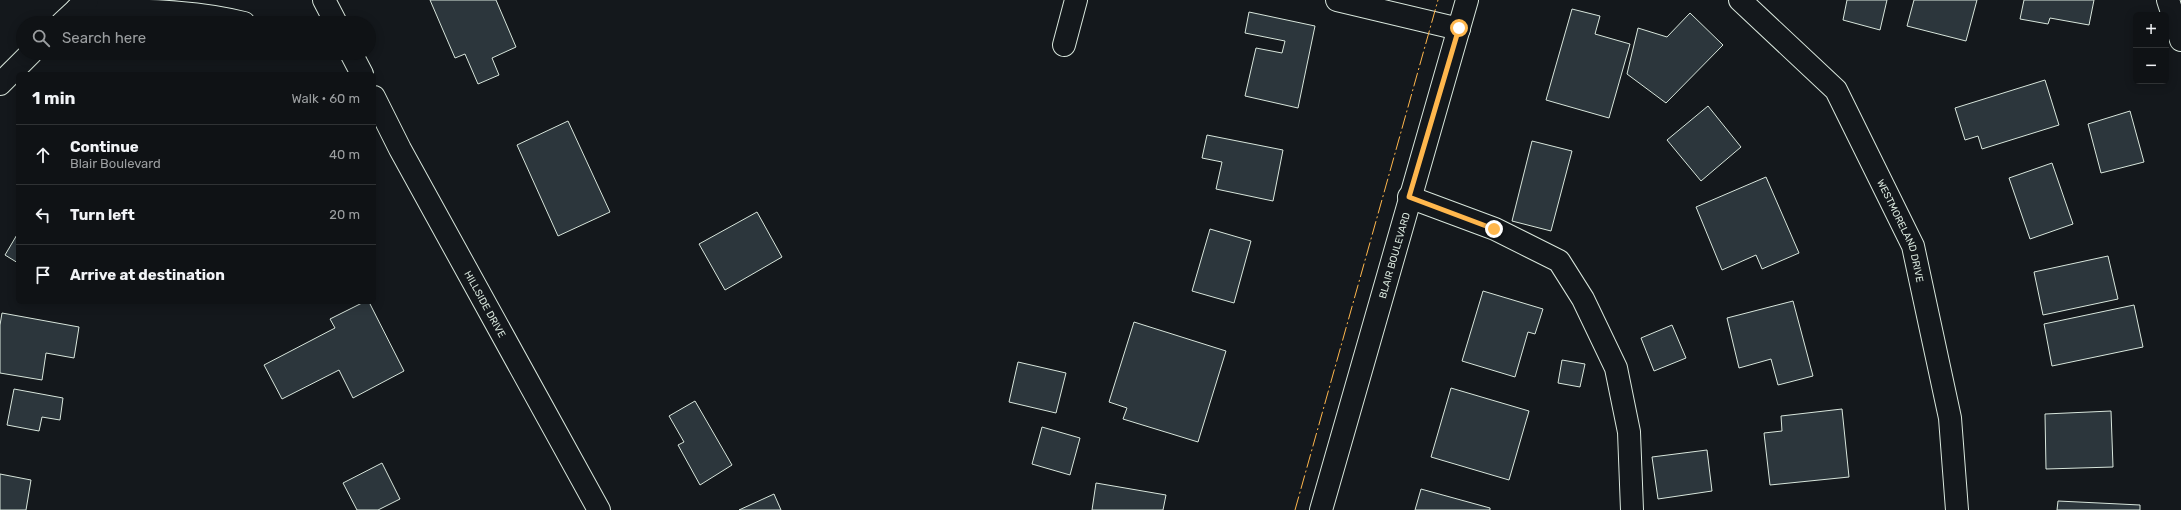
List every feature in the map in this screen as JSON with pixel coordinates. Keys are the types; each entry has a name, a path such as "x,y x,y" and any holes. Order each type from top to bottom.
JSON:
{"street":[{"path":"324,0 332,16"},
{"path":"1064,45 1076,0"},
{"path":"1337,0 1459,28"},
{"name":"BLAIR BOULEVARD","path":"1321,510 1409,197 1467,0"},
{"name":"WESTMORELAND DRIVE","path":"1740,0 1836,90 1913,246 1950,418 1957,510"},
{"path":"2168,0 2181,40"},
{"path":"75,11 162,12 210,16"},
{"path":"0,84 24,60"},
{"name":"HILLSIDE DRIVE","path":"376,101 404,156 599,510"},
{"path":"1409,197 1494,229 1559,261 1583,299 1616,368 1629,432 1632,510"}],"building":[{"path":"430,0 496,0 516,47 492,58 499,75 478,84 465,54 455,58"},
{"path":"1847,0 1887,0 1880,30 1843,20"},
{"path":"1914,0 1977,0 1966,41 1907,26"},
{"path":"2024,0 2094,0 2089,25 2050,18 2048,24 2020,19"},
{"path":"1572,9 1600,16 1595,34 1630,44 1609,118 1546,100"},
{"path":"1249,12 1315,26 1298,108 1245,96 1256,48 1282,53 1285,41 1245,33"},
{"path":"1690,13 1723,45 1666,103 1627,74 1638,28 1667,37"},
{"path":"2045,80 2059,125 1982,149 1978,136 1965,140 1955,108"},
{"path":"1708,106 1741,147 1701,181 1667,140"},
{"path":"2130,111 2144,162 2101,173 2088,124"},
{"path":"568,121 610,212 558,236 517,145"},
{"path":"1207,135 1283,150 1273,201 1216,189 1222,162 1202,158"},
{"path":"1532,141 1572,151 1551,231 1512,221"},
{"path":"2052,163 2073,224 2030,239 2009,178"},
{"path":"1766,177 1799,253 1762,269 1756,255 1722,270 1696,207"},
{"path":"757,212 782,257 725,290 699,244"},
{"path":"1210,229 1251,241 1234,303 1192,291"},
{"path":"16,236 16,262 5,255"},
{"path":"2108,256 2118,299 2043,315 2034,272"},
{"path":"1483,291 1543,309 1535,334 1528,332 1515,377 1462,361"},
{"path":"1793,301 1813,376 1778,385 1771,359 1739,368 1727,318"},
{"path":"360,304 370,304 404,371 353,398 339,370 282,399 264,365 335,328 330,319"},
{"path":"2134,305 2143,347 2052,366 2044,324"},
{"path":"2,313 79,327 74,358 46,353 42,380 0,373 0,325"},
{"path":"1134,322 1226,351 1198,442 1123,419 1127,408 1109,402"},
{"path":"1672,325 1686,358 1654,371 1641,338"},
{"path":"1562,360 1585,364 1580,387 1558,383"},
{"path":"1018,362 1066,373 1056,413 1009,402"},
{"path":"1451,388 1529,411 1509,480 1431,457"},
{"path":"14,389 63,398 60,420 42,417 39,431 7,425"},
{"path":"695,401 732,465 700,485 678,445 684,442 669,416"},
{"path":"1842,409 1849,477 1770,485 1764,433 1782,431 1781,416"},
{"path":"2111,411 2113,467 2046,469 2045,414"},
{"path":"1042,427 1080,438 1070,475 1032,464"},
{"path":"1707,450 1712,491 1658,499 1652,457"},
{"path":"382,463 400,499 378,510 357,510 343,483"},
{"path":"0,474 31,480 26,510 0,510"},
{"path":"1096,483 1166,495 1163,510 1092,510"},
{"path":"1421,489 1490,508 1490,510 1415,510"},
{"path":"774,494 781,510 739,510"},
{"path":"2058,501 2140,505 2140,510 2057,510"}],"power":[{"path":"1295,510 1438,0"}],"route":[{"path":"1459,28 1409,197 1494,229"}]}
